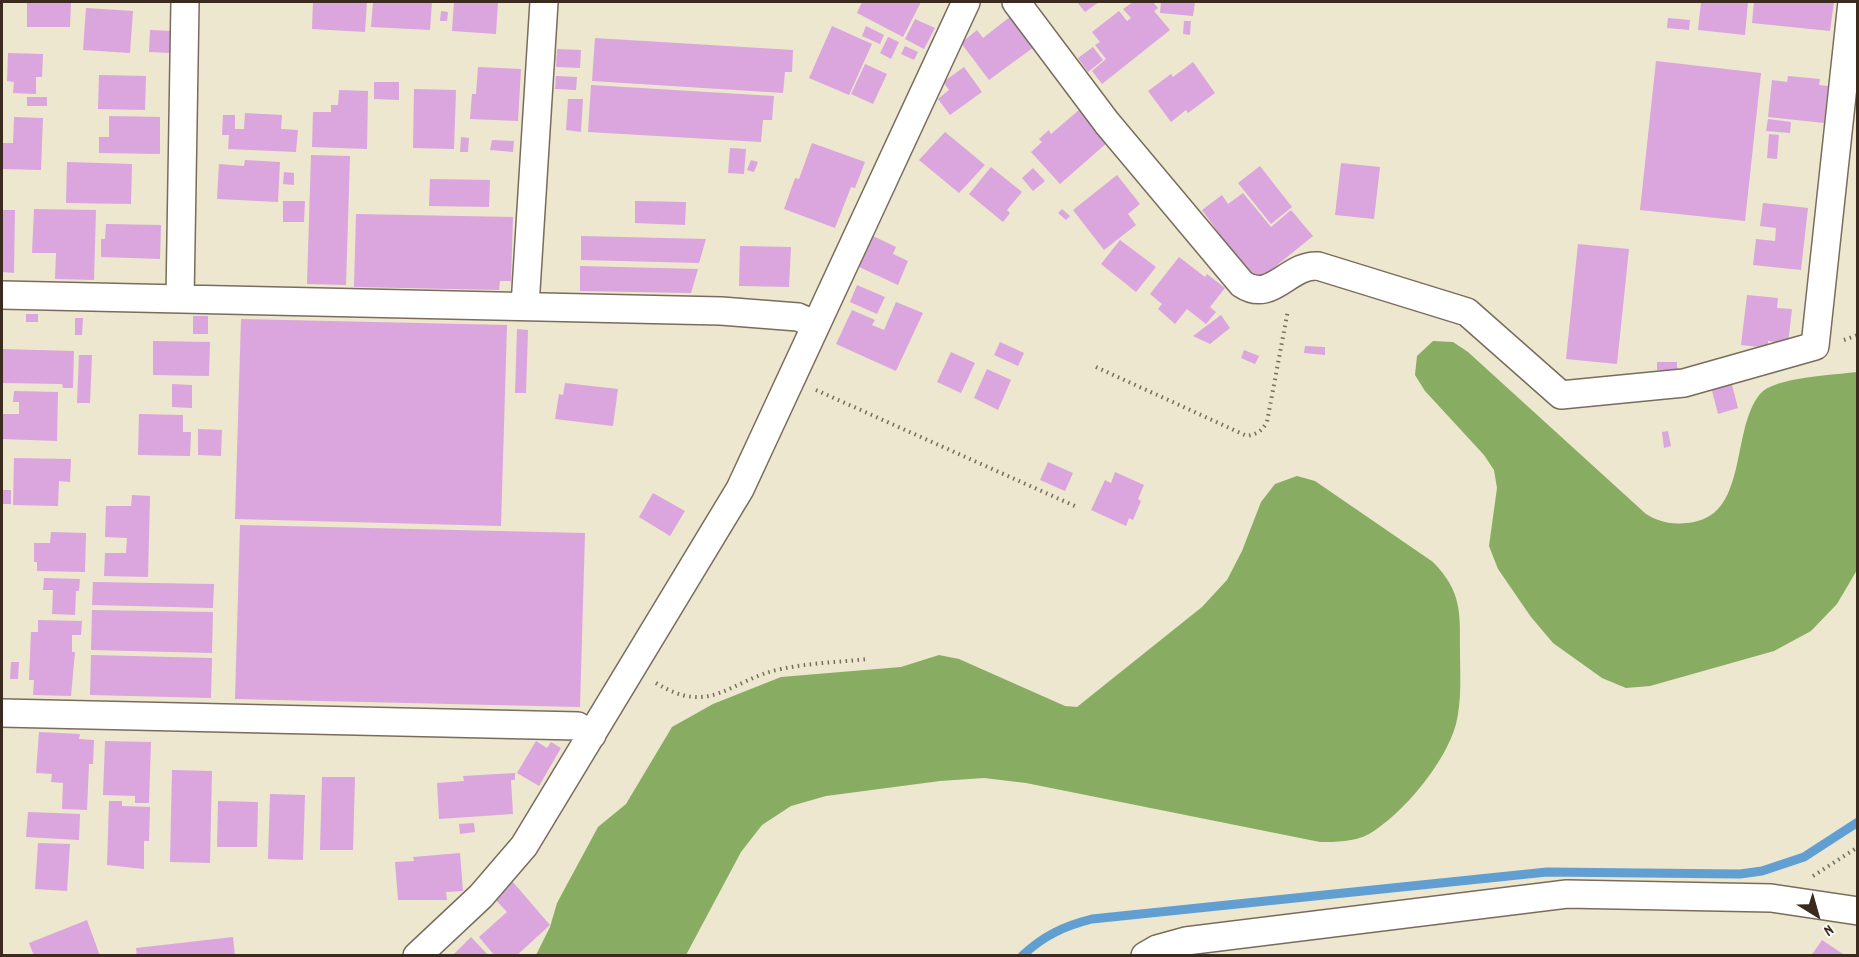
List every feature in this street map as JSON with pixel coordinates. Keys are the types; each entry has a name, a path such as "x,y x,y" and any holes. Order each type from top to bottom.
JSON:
{"street":[{"path":"180,298 184,2"},
{"path":"525,306 544,2"},
{"path":"417,956 481,896 524,846 740,489 966,2"},
{"path":"1016,2 1107,123 1242,284 1252,290 1263,291 1306,265 1318,266 1453,306 1479,320 1561,395 1684,383 1815,346 1852,2"},
{"path":"2,295 721,311 798,317 816,326"},
{"path":"2,713 578,726 592,735"},
{"path":"1144,956 1157,949 1186,941 1567,894 1793,901 1819,907 1857,911"}],"path":[{"path":"1096,367 1247,436 1256,435 1263,430 1267,422 1287,314 1288,303 1278,283"},
{"path":"791,378 1077,507"},
{"path":"633,669 674,694 699,698 779,669 868,659"},
{"path":"1793,901 1796,887 1857,847"}],"green space":[{"path":"1433,341 1453,342 1468,352 1646,514 1664,522 1675,523 1694,522 1711,515 1723,503 1731,486 1751,409 1760,394 1767,388 1791,380 1857,372 1857,570 1837,604 1811,631 1774,651 1650,686 1626,688 1602,678 1553,643 1531,617 1498,569 1489,546 1497,488 1494,470 1484,455 1425,391 1415,375 1417,356"},
{"path":"1297,476 1315,481 1433,562 1449,583 1457,603 1460,625 1460,697 1458,715 1451,739 1422,786 1396,814 1369,834 1339,842 1320,842 1026,783 984,778 940,781 826,796 791,806 762,825 741,852 686,955 536,955 550,927 557,903 598,827 626,804 672,727 713,704 781,677 901,667 939,655 959,659 1065,706 1077,707 1202,607 1227,580 1242,551 1261,502 1275,484"}],"building":[{"path":"27,2 71,2 70,27 27,27"},
{"path":"313,2 367,2 365,32 312,29"},
{"path":"373,2 432,2 430,30 371,27"},
{"path":"454,2 498,2 496,34 452,31"},
{"path":"862,2 921,2 903,37 857,13"},
{"path":"1077,2 1099,2 1085,12"},
{"path":"1133,2 1153,2 1158,8 1154,11 1170,30 1102,84 1092,71 1106,59 1095,45 1100,42 1092,32 1119,11 1127,21 1131,18 1123,9"},
{"path":"1161,2 1195,2 1193,16 1160,13"},
{"path":"1701,2 1748,2 1745,35 1698,30"},
{"path":"1754,2 1834,2 1830,31 1752,23"},
{"path":"86,8 133,11 130,53 83,50"},
{"path":"441,11 448,12 447,21 440,21"},
{"path":"1011,16 1034,47 989,80 961,43 977,30 983,38"},
{"path":"1668,18 1690,20 1689,30 1667,28"},
{"path":"915,19 935,28 924,49 905,39"},
{"path":"1184,21 1191,21 1190,35 1183,34"},
{"path":"832,26 872,44 849,95 809,78"},
{"path":"866,26 884,35 880,44 862,36"},
{"path":"150,30 172,31 170,53 149,52"},
{"path":"888,37 899,42 891,59 880,53"},
{"path":"595,38 793,50 792,72 785,72 783,93 592,81"},
{"path":"905,46 918,52 914,60 901,54"},
{"path":"1093,47 1103,60 1088,72 1078,58"},
{"path":"557,49 581,50 580,68 556,67"},
{"path":"8,53 43,54 42,77 36,77 36,94 13,93 14,82 7,81"},
{"path":"1656,61 1761,73 1745,221 1640,210"},
{"path":"1193,62 1215,93 1188,113 1186,110 1171,122 1148,91 1171,74 1173,77"},
{"path":"865,64 887,74 873,104 851,94"},
{"path":"478,67 521,69 518,121 470,119 472,94 476,94"},
{"path":"964,67 982,92 950,115 938,99 949,90 943,82"},
{"path":"99,75 146,76 145,110 98,109"},
{"path":"556,76 577,77 576,90 555,89"},
{"path":"1788,76 1820,79 1819,85 1828,86 1824,123 1768,117 1772,80 1787,82"},
{"path":"374,82 399,82 399,100 374,99"},
{"path":"591,85 774,96 772,120 763,120 761,142 588,132"},
{"path":"414,89 456,90 454,149 413,148"},
{"path":"339,90 368,91 367,149 312,147 313,112 331,112 331,105 338,105"},
{"path":"27,97 47,97 47,106 27,106"},
{"path":"568,99 583,99 581,132 566,130"},
{"path":"1079,110 1108,142 1060,184 1031,152 1042,142 1039,139 1049,130 1051,134"},
{"path":"245,113 282,115 281,129 298,130 296,152 228,149 229,135 222,135 223,115 235,115 235,129 244,129"},
{"path":"109,116 160,117 160,154 99,153 99,137 109,137"},
{"path":"14,117 43,118 41,170 3,169 3,143 13,143"},
{"path":"1768,119 1791,122 1790,133 1766,131"},
{"path":"945,132 985,165 959,193 919,160"},
{"path":"1769,134 1779,135 1777,159 1767,158"},
{"path":"461,137 469,138 468,152 460,152"},
{"path":"492,140 514,141 513,152 490,150"},
{"path":"812,143 865,162 855,188 851,187 835,228 784,209 795,178 799,179"},
{"path":"730,148 746,149 744,174 728,173"},
{"path":"311,155 350,156 346,285 307,284"},
{"path":"245,160 280,162 278,202 217,199 219,164 244,166"},
{"path":"751,160 758,162 754,172 747,170"},
{"path":"67,162 132,164 131,204 66,203"},
{"path":"1341,163 1380,167 1374,219 1335,215"},
{"path":"1260,166 1292,207 1271,224 1238,183"},
{"path":"991,167 1022,192 1007,210 1010,213 1003,222 969,194"},
{"path":"1033,168 1045,181 1033,191 1022,178"},
{"path":"284,172 294,173 294,185 283,184"},
{"path":"1117,175 1140,204 1128,214 1136,225 1104,250 1073,210"},
{"path":"430,179 490,180 489,207 429,206"},
{"path":"1243,193 1271,227 1291,210 1313,236 1255,283 1202,210 1222,195 1228,204"},
{"path":"283,201 305,201 304,222 283,222"},
{"path":"635,201 686,202 685,225 635,223"},
{"path":"1763,203 1808,208 1801,270 1753,265 1756,239 1775,241 1776,228 1760,226"},
{"path":"34,209 96,210 94,280 55,279 56,253 32,253"},
{"path":"1062,209 1070,216 1066,220 1058,213"},
{"path":"2,210 15,210 14,273 2,272"},
{"path":"356,214 513,217 511,281 500,281 499,290 354,287"},
{"path":"106,224 161,225 160,259 101,257 101,239 105,239"},
{"path":"581,236 706,239 699,263 581,260"},
{"path":"873,236 896,247 893,254 908,261 898,285 859,267"},
{"path":"1120,240 1156,267 1136,292 1101,264"},
{"path":"1578,244 1629,249 1617,364 1566,359"},
{"path":"740,246 791,247 789,287 739,286"},
{"path":"1179,257 1205,277 1207,274 1225,288 1210,307 1216,312 1206,324 1187,309 1175,324 1158,309 1162,304 1150,294"},
{"path":"580,266 698,269 691,293 580,291"},
{"path":"857,285 885,297 877,314 850,302"},
{"path":"1747,295 1778,298 1777,308 1792,309 1788,344 1768,341 1768,348 1741,345"},
{"path":"896,302 923,313 896,371 836,344 852,310 875,320 872,325 884,330"},
{"path":"26,314 38,314 38,322 26,322"},
{"path":"1221,315 1230,328 1210,344 1193,336"},
{"path":"193,316 208,316 208,334 193,334"},
{"path":"75,318 83,318 82,335 75,335"},
{"path":"241,319 507,325 501,526 235,519"},
{"path":"517,329 528,330 526,393 515,393"},
{"path":"153,341 210,342 209,376 153,375"},
{"path":"1000,342 1024,353 1018,366 994,355"},
{"path":"1305,346 1325,347 1325,355 1304,353"},
{"path":"2,349 74,351 73,388 63,388 62,384 2,383"},
{"path":"1244,350 1259,356 1255,364 1241,358"},
{"path":"951,352 975,363 961,393 937,382"},
{"path":"79,355 92,355 90,403 77,403"},
{"path":"1657,362 1677,362 1677,370 1657,370"},
{"path":"987,369 1011,380 998,410 974,398"},
{"path":"1731,381 1738,408 1718,414 1711,387"},
{"path":"565,383 618,389 613,426 555,419 559,394 563,395"},
{"path":"172,384 192,385 192,408 172,407"},
{"path":"14,391 58,392 57,441 2,439 2,414 19,414 19,402 13,402"},
{"path":"139,414 183,415 183,432 191,432 190,456 138,455"},
{"path":"198,429 222,430 221,456 198,455"},
{"path":"1668,431 1671,446 1664,448 1662,432"},
{"path":"14,458 71,459 70,482 59,481 58,506 13,505"},
{"path":"1048,462 1073,473 1065,491 1040,480"},
{"path":"1115,472 1144,485 1138,499 1141,501 1133,520 1129,518 1126,526 1091,510 1105,480 1111,483"},
{"path":"2,490 11,490 11,504 2,504"},
{"path":"653,493 685,511 670,536 639,517"},
{"path":"132,495 150,496 148,577 104,576 105,553 126,553 127,538 105,537 106,506 131,506"},
{"path":"240,525 585,533 580,707 235,699"},
{"path":"51,532 86,533 85,572 37,571 37,562 34,562 34,543 50,543"},
{"path":"44,578 80,579 79,591 76,591 75,615 52,614 53,590 43,590"},
{"path":"93,582 214,584 213,608 92,605"},
{"path":"92,610 213,612 212,653 91,650"},
{"path":"38,620 82,621 81,635 72,635 72,652 75,652 71,696 33,695 34,680 29,680 31,632 38,632"},
{"path":"91,655 212,658 211,698 90,695"},
{"path":"11,662 19,662 18,679 10,679"},
{"path":"39,732 80,734 79,739 94,740 93,764 89,764 87,810 62,809 63,783 51,782 52,774 36,773"},
{"path":"105,741 151,742 149,803 135,803 135,796 103,795"},
{"path":"536,741 547,748 551,742 561,748 539,786 517,773"},
{"path":"172,770 212,771 210,863 170,862"},
{"path":"515,773 515,780 511,780 513,814 439,819 437,783 464,781 463,776"},
{"path":"322,777 355,777 353,850 320,850"},
{"path":"270,794 305,795 303,860 268,859"},
{"path":"109,801 122,801 122,806 150,807 149,841 144,841 144,869 107,865"},
{"path":"218,801 258,802 257,847 217,847"},
{"path":"28,812 80,814 79,840 26,837"},
{"path":"474,823 475,832 460,834 459,824"},
{"path":"38,843 70,844 67,891 35,889"},
{"path":"460,853 463,891 446,892 447,900 398,900 395,862 414,861 413,857"},
{"path":"512,881 550,925 516,956 495,956 479,937 507,912 494,898"},
{"path":"87,920 100,956 34,956 29,943"},
{"path":"233,937 235,956 137,956 136,948"},
{"path":"471,937 489,956 452,956"},
{"path":"1822,940 1846,956 1811,956"}],"waterway":[{"path":"1022,956 1054,933 1092,919 1547,872 1740,874 1762,871 1804,857 1858,822"}]}
